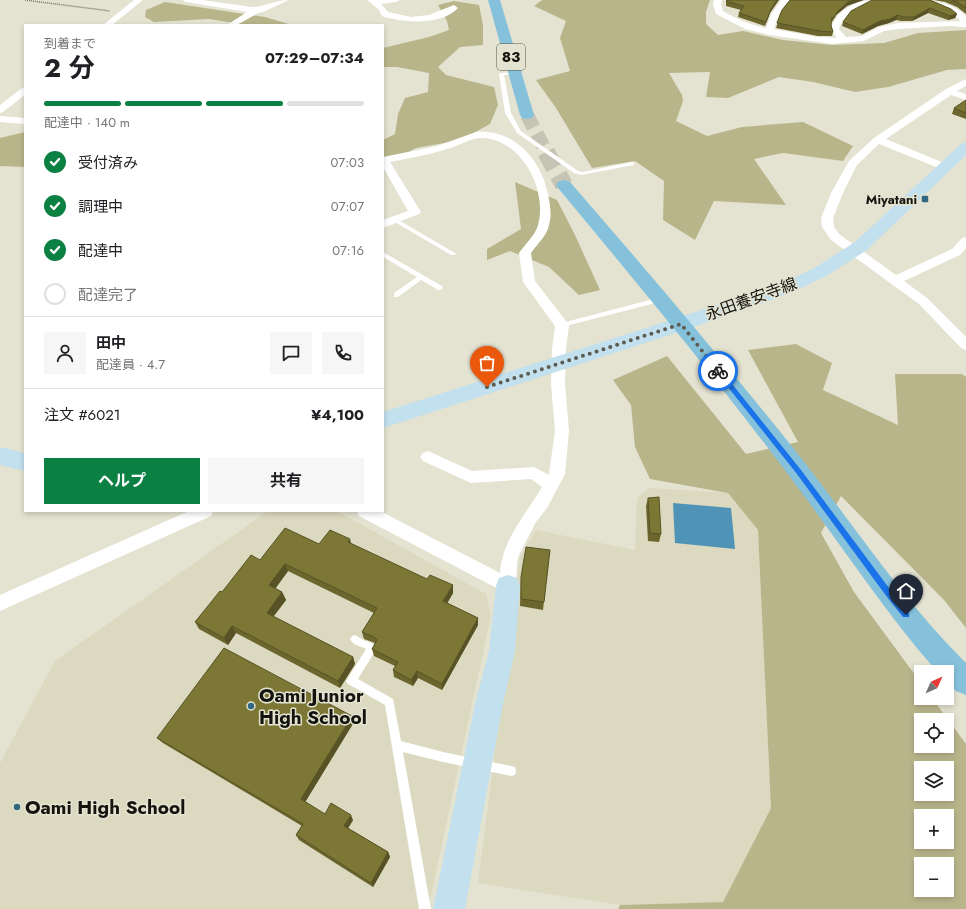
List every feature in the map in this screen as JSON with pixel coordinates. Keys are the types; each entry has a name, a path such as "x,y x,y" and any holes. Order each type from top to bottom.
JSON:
{"main road":[{"name":"83","path":"494,0 527,115"},
{"path":"564,185 661,299 799,472 886,590 945,663 966,682"}],"street":[{"path":"108,24 139,0"},
{"path":"186,0 256,10 260,10 285,0"},
{"path":"372,1 396,0"},
{"path":"718,0 717,4 719,12 730,20 748,27 769,32 818,40 864,38 882,30 898,26 950,23 966,24"},
{"path":"769,32 778,8 786,0"},
{"path":"844,40 835,29 836,22 842,15 870,0"},
{"path":"925,0 949,8 961,14 966,21"},
{"path":"372,1 382,9 385,14 411,19 437,16 454,8"},
{"path":"233,24 256,10"},
{"path":"966,82 950,91 878,140 853,163 837,193 827,218 828,227 835,236 922,301 966,344"},
{"path":"0,110 24,91"},
{"path":"950,91 966,97"},
{"path":"0,119 24,121"},
{"path":"384,224 415,212 384,160 441,148 481,134 499,137 511,142 521,150 529,160 541,184 545,211 542,231 525,253 529,282 562,325 559,349 558,384 562,430 556,474 541,503 530,517 509,562 502,651 489,704 448,909"},
{"path":"878,140 945,167"},
{"name":"永田養安寺線","path":"384,420 681,324 787,288 822,271 855,250 966,147"},
{"path":"895,281 956,252 966,241"},
{"path":"0,456 24,462"},
{"path":"428,457 471,477 534,472 551,485"},
{"path":"0,603 203,512"},
{"path":"367,512 508,586"}],"lane":[{"path":"516,73 501,74 508,113 519,132 529,140 576,172 583,174 632,164"},
{"path":"395,220 453,254"},
{"path":"384,255 440,288"},
{"path":"396,295 421,277"},
{"path":"562,325 661,299"},
{"path":"361,642 372,648 351,681 389,702 425,909"},
{"path":"396,744 443,757 510,771"}],"path":[{"path":"25,0 122,13"}],"shaded area":[{"path":"542,0 710,0 706,12 706,24 718,35 743,31 783,40 832,45 884,43 918,33 966,30 966,69 947,70 888,87 855,92 813,82 779,77 728,98 706,97 710,72 669,73 682,95 683,101 676,121 707,136 742,127 803,122 853,146 843,161 783,153 754,159 786,205 714,201 695,240 663,220 664,181 635,161 592,168 556,108 536,80 570,71 560,38 566,21 534,6"},
{"path":"454,1 479,5 483,25 483,45 460,47 438,67 446,75 494,87 498,105 490,124 461,140 416,148 384,165 384,140 395,134 398,114 405,98 428,92 429,73 397,67 384,67 384,48 429,37 449,30 447,21 438,5"},
{"path":"165,2 265,17 289,24 240,24 209,19 154,22 145,17 146,10"},
{"path":"24,132 24,167 0,166 0,138"},
{"path":"515,182 557,200 600,290 579,295 549,267 510,251 487,260 487,249 521,229"},
{"path":"796,344 832,363 823,390 898,425 895,374 962,374 966,377 966,628 944,600 841,496 821,533 854,592 914,673 914,705 937,705 943,713 914,713 914,753 954,753 954,728 966,744 966,909 618,909 620,905 723,902 771,808 758,530 728,493 650,479 635,447 631,405 613,380 667,356 746,454 798,442 748,350"},
{"path":"649,488 728,493 758,530 771,808 723,902 620,905 478,883 520,557 536,530 635,550 637,498"},
{"name":"Oami Junior High School","path":"267,512 339,512 486,594 491,616 428,909 0,909 0,763 55,661"}],"water":[{"path":"673,503 731,508 735,549 675,543"}],"building":[{"path":"777,0 771,9 766,22 739,13 744,6 726,1"},
{"path":"790,0 853,0 848,2 838,11 834,18 832,17 831,25 833,32 777,23 782,10"},
{"path":"872,0 930,0 951,9 957,14 950,16 930,8 914,17 903,17 898,15 890,19 880,21 863,30 843,22 851,11"},
{"path":"952,0 966,0 966,8 959,3"},
{"path":"966,100 966,113 954,108"},
{"path":"659,497 661,534 650,533 648,498"},
{"path":"285,528 319,544 330,530 350,539 348,542 427,579 430,575 453,585 443,601 478,618 442,684 417,671 411,680 393,670 398,662 372,649 377,640 374,637 362,632 377,608 285,564 269,585 282,592 267,613 353,657 338,681 232,626 224,638 195,622 220,591 222,592 251,555 260,560"},
{"path":"526,547 550,550 544,602 521,599 521,577"},
{"path":"224,648 352,716 301,799 325,814 331,803 351,815 344,826 388,852 371,883 296,835 303,824 157,738"}],"tunnel":[{"path":"527,115 547,153"},
{"path":"546,152 564,185"}],"way so far":[{"path":"487,387 681,324 718,371"}],"place":[{"name":"Miyatani","path":"925,199"},
{"name":"Oami Junior High School","path":"251,706"},
{"name":"Oami High School","path":"17,807"}],"route":[{"path":"718,371 799,472 906,615"}]}
